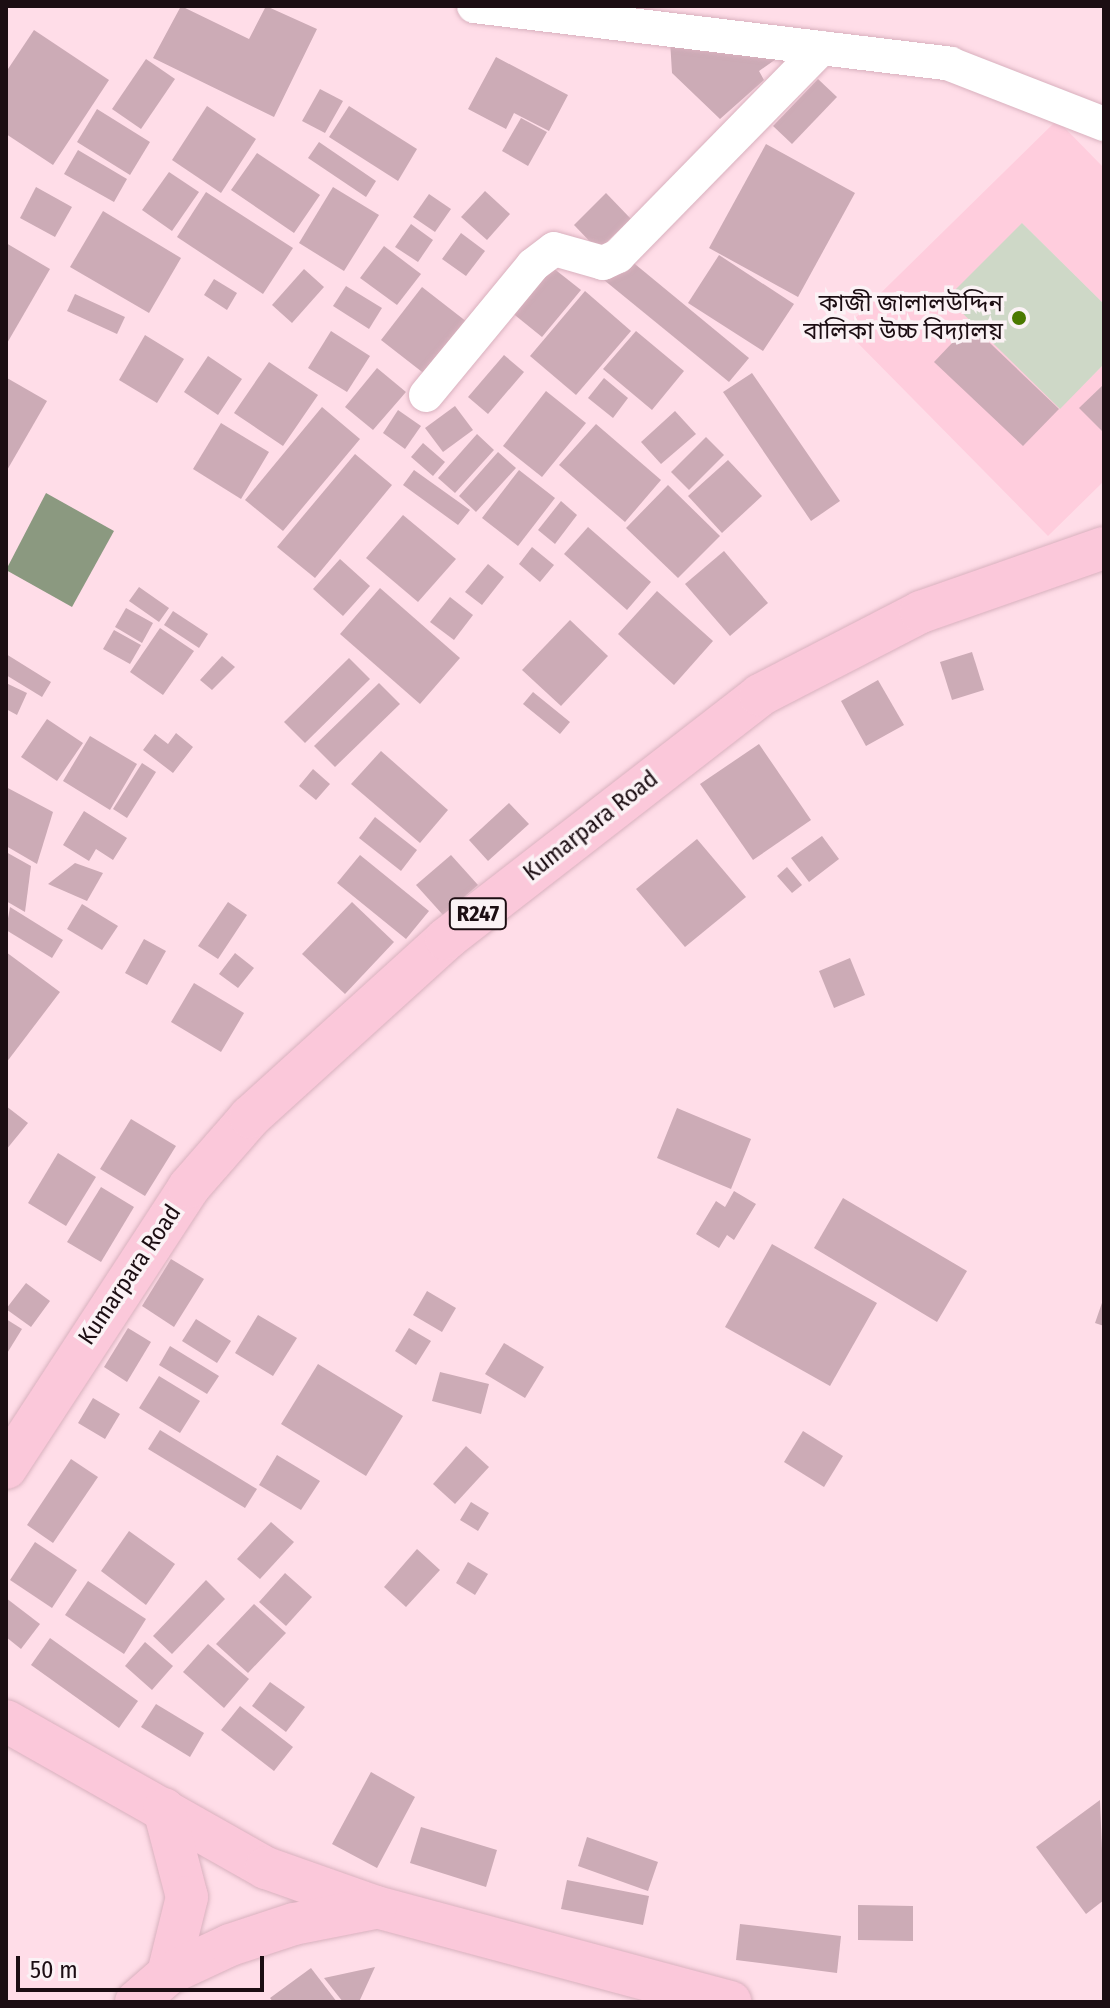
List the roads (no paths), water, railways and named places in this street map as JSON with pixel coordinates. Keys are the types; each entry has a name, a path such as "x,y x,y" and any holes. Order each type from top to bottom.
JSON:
{"main road":[{"name":"Kumarpara Road","path":"6,1468 189,1187 250,1117 446,939 760,695 921,612 1104,548"},
{"path":"9,1718 266,1868 376,1907 717,2001"},
{"path":"164,1809 187,1897 168,1974"},
{"path":"136,2002 168,1974 294,1924 376,1907"}],"street":[{"path":"474,6 682,19 822,48 950,64 1104,124"},
{"path":"426,395 533,265 554,249 603,263 618,256 822,48"}],"place":[{"name":"কাজী জালালউদ্দিন বালিকা উচ্চ বিদ্যালয়","path":"1019,318"}]}
